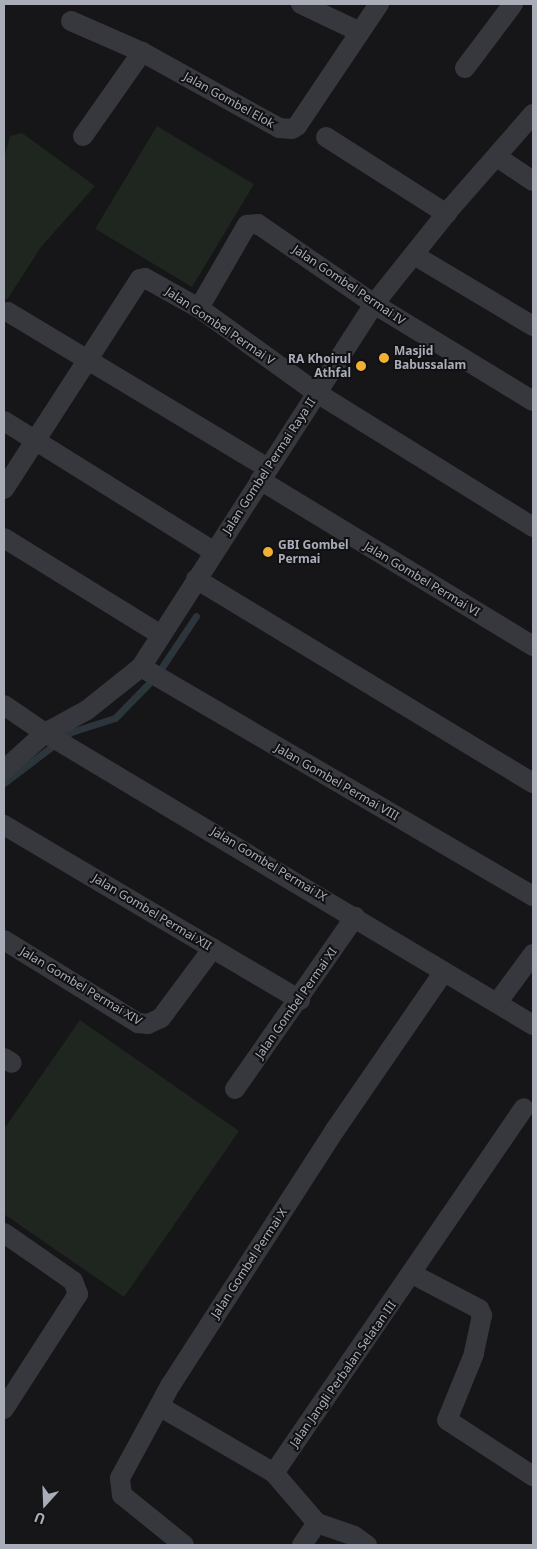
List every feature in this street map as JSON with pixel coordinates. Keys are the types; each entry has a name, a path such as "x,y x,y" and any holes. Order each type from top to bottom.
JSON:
{"street":[{"path":"301,4 360,32"},
{"name":"Jalan Gombel Elok","path":"71,21 142,52 279,128 292,129 297,126 379,4"},
{"path":"465,68 513,4"},
{"path":"83,136 142,52"},
{"name":"Jalan Gombel Permai Raya II","path":"4,770 45,733 87,710 141,667 213,552 374,304 447,214 533,114"},
{"path":"326,137 447,214"},
{"path":"497,157 533,181"},
{"name":"Jalan Gombel Permai IV","path":"198,308 247,225 254,223 374,304 533,401"},
{"path":"414,255 533,326"},
{"name":"Jalan Gombel Permai V","path":"87,361 142,278 198,308 317,393 533,527"},
{"name":"Jalan Gombel Permai VI","path":"8,312 533,646"},
{"path":"4,489 87,361"},
{"path":"4,422 213,552"},
{"path":"4,538 161,635"},
{"path":"196,579 533,783"},
{"name":"Jalan Gombel Permai VIII","path":"141,667 533,896"},
{"name":"Jalan Gombel Permai IX","path":"4,704 45,733 356,917 443,972 497,1002 533,1025"},
{"name":"Jalan Gombel Permai XII","path":"4,825 300,1000"},
{"name":"Jalan Gombel Permai XI","path":"236,1089 300,1000 356,917"},
{"name":"Jalan Gombel Permai XIV","path":"4,940 138,1022 148,1024 160,1018 213,948"},
{"path":"497,1002 533,954"},
{"name":"Jalan Gombel Permai X","path":"184,1545 129,1502 119,1487 159,1406 335,1130 443,972"},
{"name":"Jalan Jangli Perbalan Selatan III","path":"274,1473 524,1108"},
{"path":"4,1233 73,1281 78,1294 4,1409"},
{"path":"412,1274 479,1309 482,1315 474,1354 447,1420 533,1476"},
{"path":"159,1406 274,1473 317,1523 354,1536 367,1545"},
{"path":"302,1545 317,1523"}],"shaded area":[{"path":"157,126 254,184 192,287 95,229"},
{"path":"22,133 95,186 41,247 7,300 4,298 4,159 10,136"},
{"path":"80,1020 239,1131 124,1297 4,1214 4,1129"}],"waterway":[{"path":"4,783 71,732 115,718 156,676 196,616"}],"place":[{"name":"Masjid Babussalam","path":"384,358"},
{"name":"RA Khoirul Athfal","path":"361,366"},
{"name":"GBI Gombel Permai","path":"268,552"}]}
